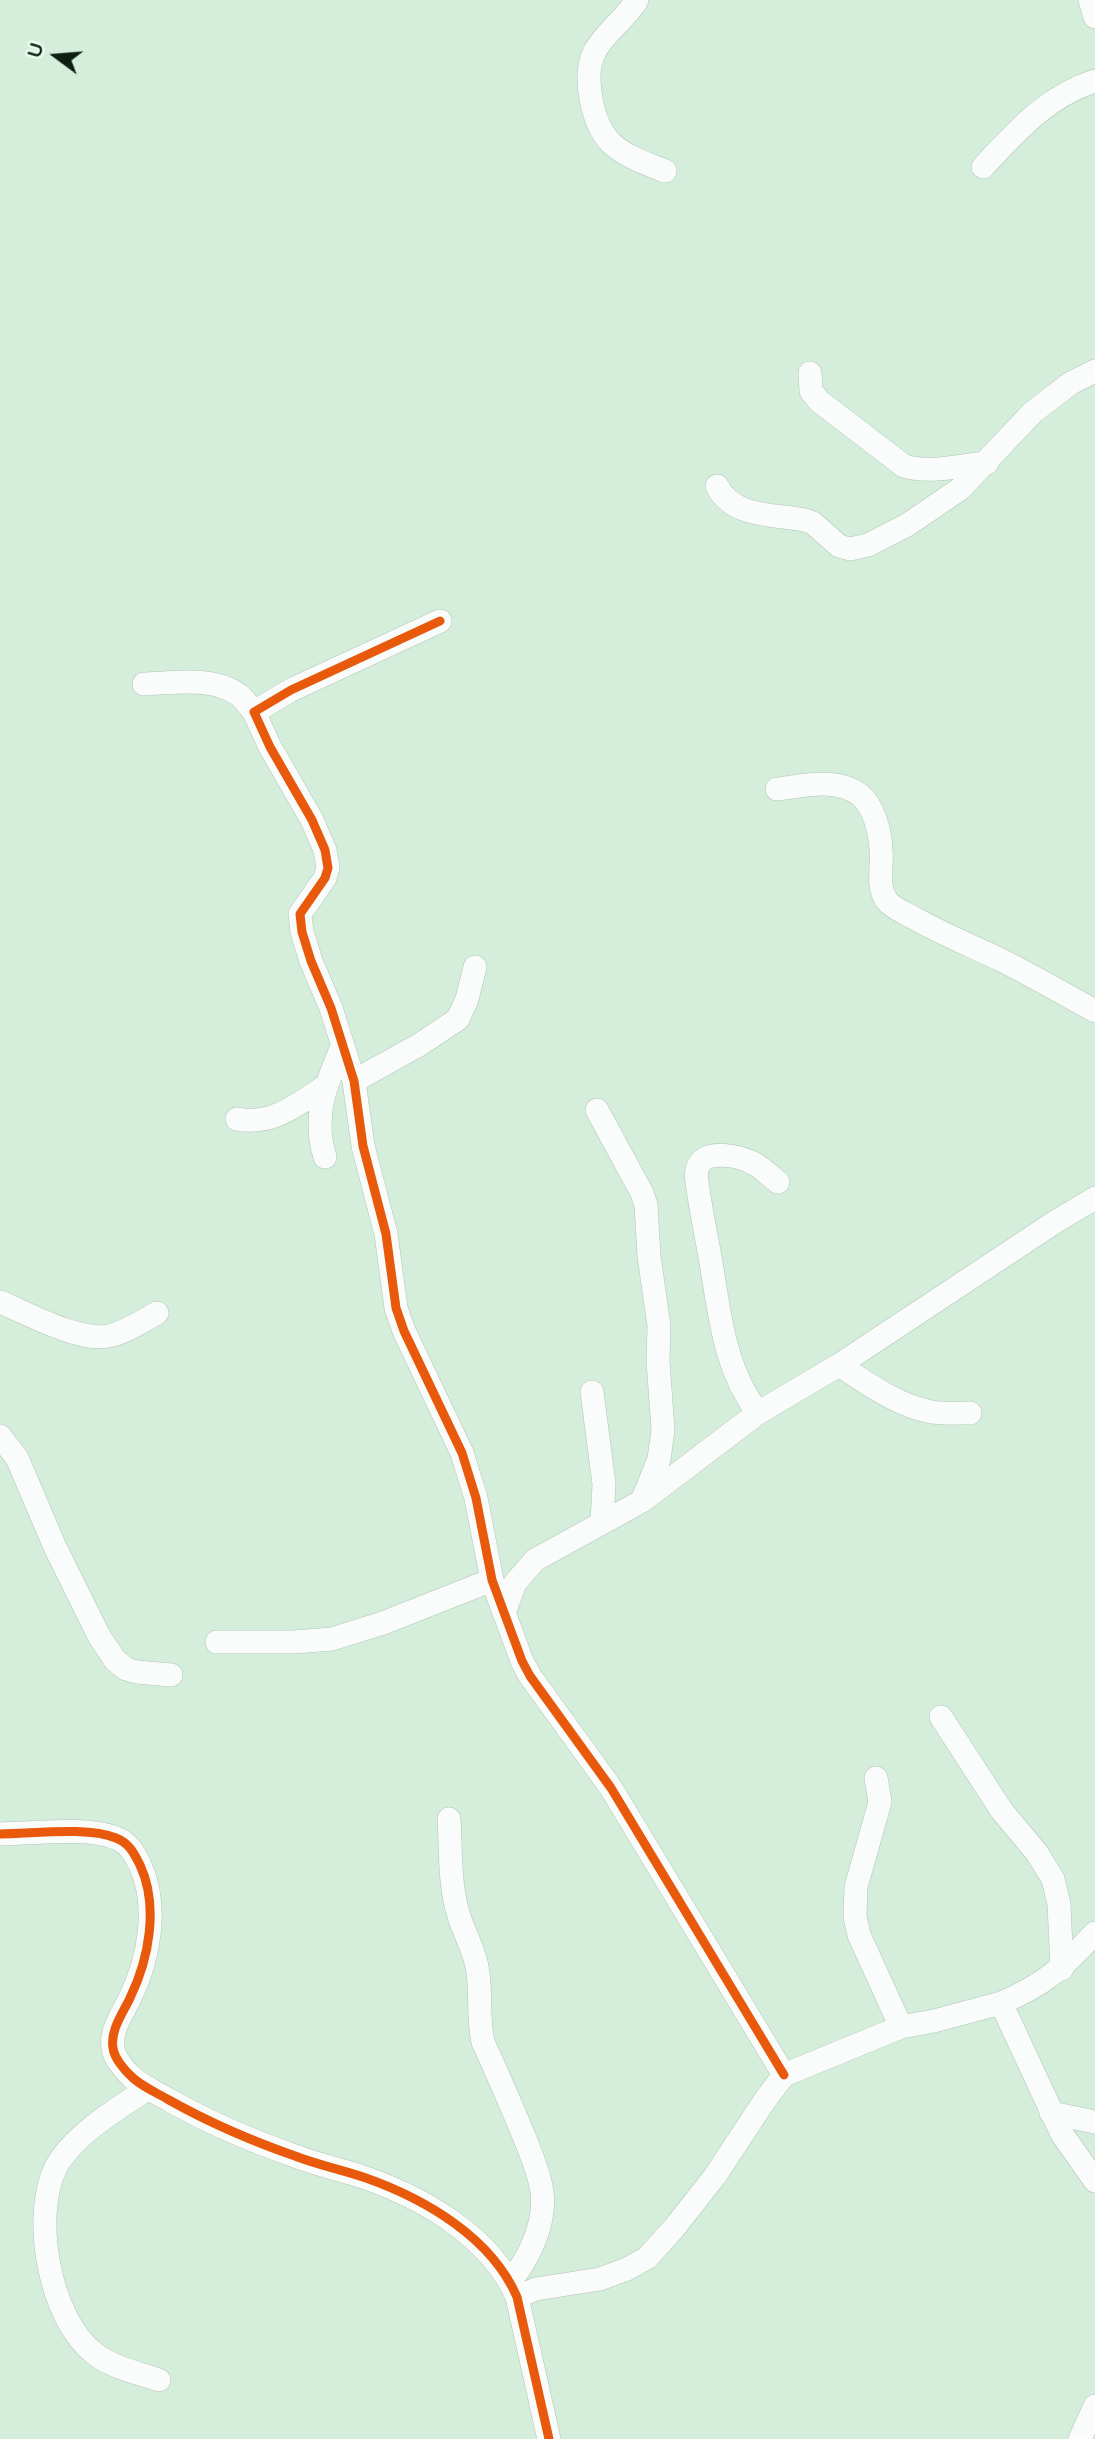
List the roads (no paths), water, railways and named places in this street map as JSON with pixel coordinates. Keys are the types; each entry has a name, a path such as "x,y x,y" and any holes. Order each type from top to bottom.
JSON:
{"street":[{"path":"637,0 595,50 590,65 591,97 599,124 611,143 636,159 665,172"},
{"path":"1090,0 1095,17"},
{"path":"983,167 1027,121 1057,97 1095,81"},
{"path":"717,486 722,496 733,505 813,523 839,546 850,548 868,545 907,525 960,489 1033,412 1071,383 1095,371"},
{"path":"810,373 811,391 819,401 904,466 932,469 986,463"},
{"path":"254,712 291,690 440,621"},
{"path":"144,684 219,686 239,695 254,712 270,747 312,820 328,859 325,878 303,907 300,921 311,961 331,1008 354,1081 363,1146 386,1234 397,1308 404,1331 462,1453 479,1509 492,1580 504,1613 530,1676 611,1788 784,2075"},
{"path":"777,789 833,785 848,787 861,795 867,802 877,827 881,849 881,887 885,899 940,932 1001,960 1095,1011"},
{"path":"354,1081 458,1020 467,999 475,967"},
{"path":"325,1157 318,1122 327,1085 342,1047"},
{"path":"237,1119 250,1122 274,1118 327,1085"},
{"path":"597,1110 642,1193 647,1211 648,1248 659,1326 658,1362 663,1430 659,1459 642,1501"},
{"path":"758,1413 741,1386 729,1358 720,1325 697,1169 706,1158 732,1156 757,1165 778,1182"},
{"path":"504,1613 515,1583 535,1560 642,1501 758,1413 839,1365 1095,1198"},
{"path":"0,1302 78,1333 98,1337 114,1335 157,1313"},
{"path":"839,1365 891,1398 915,1408 934,1412 970,1413"},
{"path":"592,1392 604,1484 602,1523"},
{"path":"0,1436 17,1458 55,1547 99,1636 115,1660 137,1672 171,1675"},
{"path":"217,1642 332,1639 383,1623 492,1580"},
{"path":"941,1717 1002,1811 1037,1853 1053,1879 1059,1904 1062,1969"},
{"path":"876,1779 880,1802 856,1887 855,1917 859,1935 901,2028"},
{"path":"449,1819 454,1889 459,1917 471,1941 478,1971 483,2042 528,2146 542,2193 541,2213 534,2238 513,2289"},
{"path":"0,1835 90,1832 114,1836 126,1842 135,1853 144,1874 149,1895 149,1934 144,1964 116,2025 112,2047 117,2060 132,2078 197,2115 248,2139 298,2158 368,2179 414,2199 454,2222 471,2236 513,2289 549,2439"},
{"path":"513,2289 536,2289 600,2279 647,2258 715,2176 784,2075 901,2028 1001,2003 1031,1990 1062,1969 1095,1933"},
{"path":"1001,2003 1062,2134 1095,2181"},
{"path":"149,2088 76,2142 57,2166 47,2193 46,2249 56,2293 81,2341 97,2356 159,2381"},
{"path":"1051,2113 1095,2122"},
{"path":"1080,2439 1095,2406"}]}
